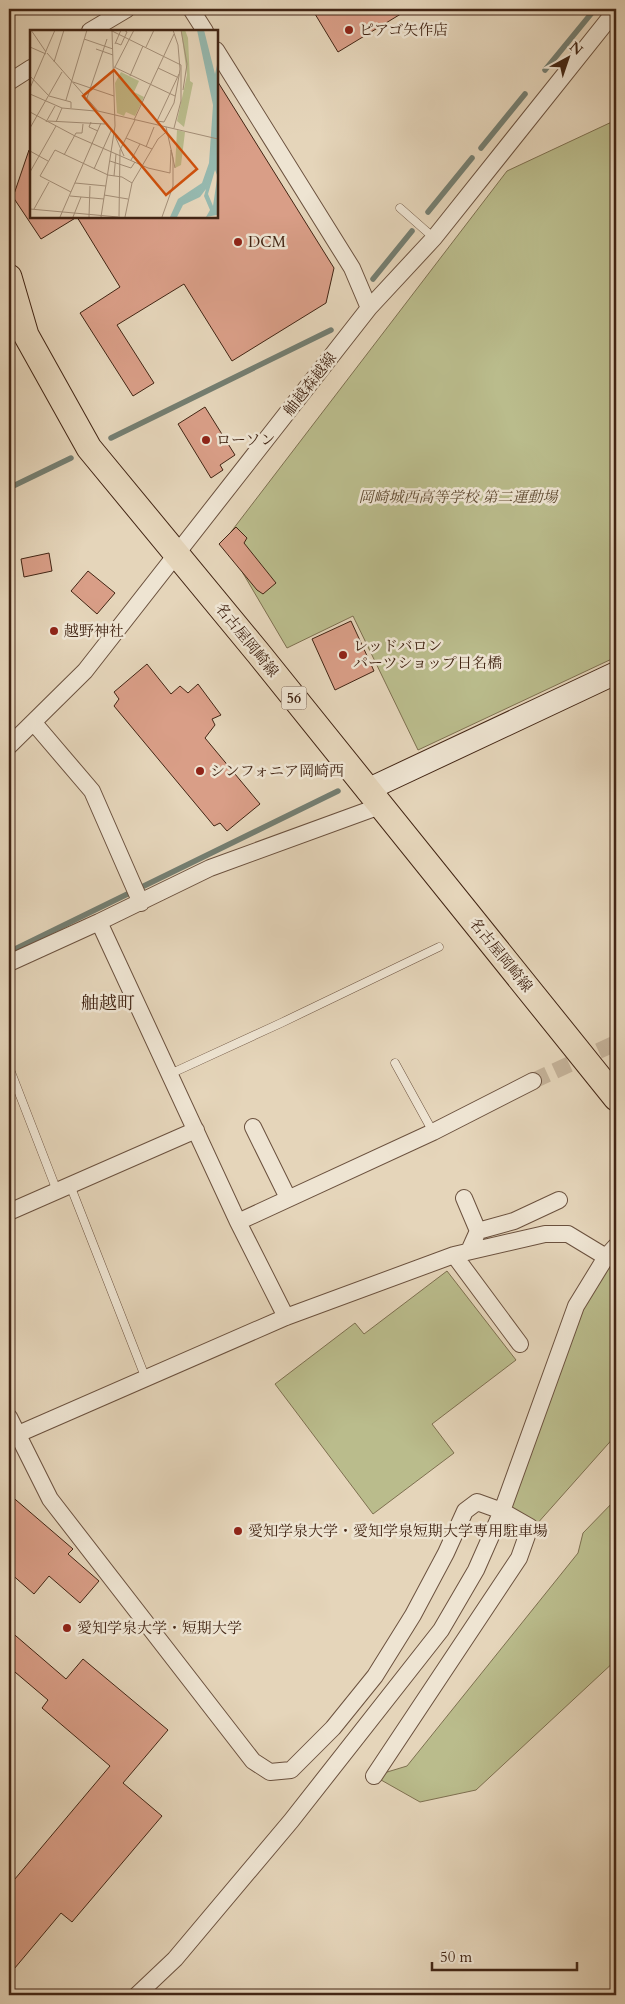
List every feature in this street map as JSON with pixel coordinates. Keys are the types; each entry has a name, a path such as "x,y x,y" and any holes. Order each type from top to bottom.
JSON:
{"main road":[{"name":"名古屋岡崎線","path":"9,277 26,335 89,448 156,528 176,555 203,585 616,1098"}],"street":[{"path":"92,30 127,9"},
{"path":"191,9 204,30"},
{"name":"舳越森越線","path":"10,742 34,723 85,671 369,308 434,238 616,10"},
{"path":"218,53 352,268 369,308"},
{"path":"9,82 30,69"},
{"path":"9,963 210,868 373,798 616,673"},
{"path":"34,723 92,791 141,902"},
{"path":"99,922 238,1222 286,1318"},
{"path":"238,1222 433,1132 533,1081"},
{"path":"253,1127 288,1198"},
{"path":"9,1212 196,1130"},
{"path":"464,1198 478,1231"},
{"path":"461,1253 478,1231 514,1221 558,1200"},
{"path":"13,1437 286,1318 461,1253 544,1234 568,1234 611,1251 576,1306 502,1511 476,1570 441,1630 285,1828 176,1959 137,1995"},
{"path":"461,1253 520,1344"},
{"path":"9,1417 13,1437 50,1499 253,1761 270,1772 291,1770 333,1728 375,1676 412,1616 446,1553 465,1512 477,1502 502,1511 530,1527 519,1558 374,1776"}],"lane":[{"path":"400,208 434,238"},
{"path":"170,1074 281,1024 439,947"},
{"path":"395,1063 433,1132"},
{"path":"9,1066 146,1379"}],"green space":[{"name":"岡崎城西高等学校 第二運動場","path":"616,120 616,657 418,750 353,616 287,648 224,541 507,171"},
{"path":"616,1253 616,1435 536,1525 511,1507 580,1308"},
{"path":"447,1271 516,1360 432,1424 454,1453 373,1514 275,1384 355,1323 364,1334"},
{"path":"616,1499 616,1660 476,1790 420,1802 374,1776 407,1766 578,1553 583,1533"}],"building":[{"name":"ピアゴ矢作店","path":"312,9 409,9 338,52"},
{"name":"DCM","path":"218,82 334,268 326,303 232,361 184,284 117,325 154,383 133,396 80,313 120,287 78,218 218,218"},
{"name":"DCM","path":"29,150 30,218 75,218 41,239 13,197"},
{"name":"ローソン","path":"205,407 235,455 220,465 223,470 211,478 178,424"},
{"path":"236,527 247,538 244,543 276,583 263,594 257,590 219,544"},
{"path":"49,553 52,571 24,577 21,559"},
{"path":"88,571 115,593 97,614 71,591"},
{"name":"レッドバロン パーツショップ日名橋","path":"351,621 374,671 335,690 312,639"},
{"name":"シンフォニア岡崎西","path":"147,664 171,694 180,686 188,693 198,684 221,715 212,719 215,725 205,738 260,804 227,831 220,823 214,826 114,706 119,699 114,692"},
{"path":"9,1494 73,1549 68,1554 99,1581 80,1603 49,1576 34,1594 9,1572"},
{"path":"9,1630 66,1679 83,1659 168,1730 123,1783 162,1816 72,1922 61,1913 9,1975 9,1886 110,1766 42,1708 48,1700 9,1667"}],"waterway":[{"path":"545,70 595,9"},
{"path":"481,148 525,94"},
{"path":"428,212 472,158"},
{"path":"373,279 412,231"},
{"path":"111,438 331,330"},
{"path":"9,488 71,458"},
{"path":"9,952 338,791"}],"tunnel":[{"path":"533,1081 616,1043"}],"place":[{"name":"ピアゴ矢作店","path":"349,30"},
{"name":"DCM","path":"238,242"},
{"name":"ローソン","path":"206,440"},
{"name":"越野神社","path":"54,631"},
{"name":"レッドバロン パーツショップ日名橋","path":"343,655"},
{"name":"シンフォニア岡崎西","path":"200,771"},
{"name":"愛知学泉大学・愛知学泉短期大学専用駐車場","path":"238,1531"},
{"name":"愛知学泉大学・短期大学","path":"67,1628"}],"district":[{"name":"舳越町","path":"108,1003"}]}
